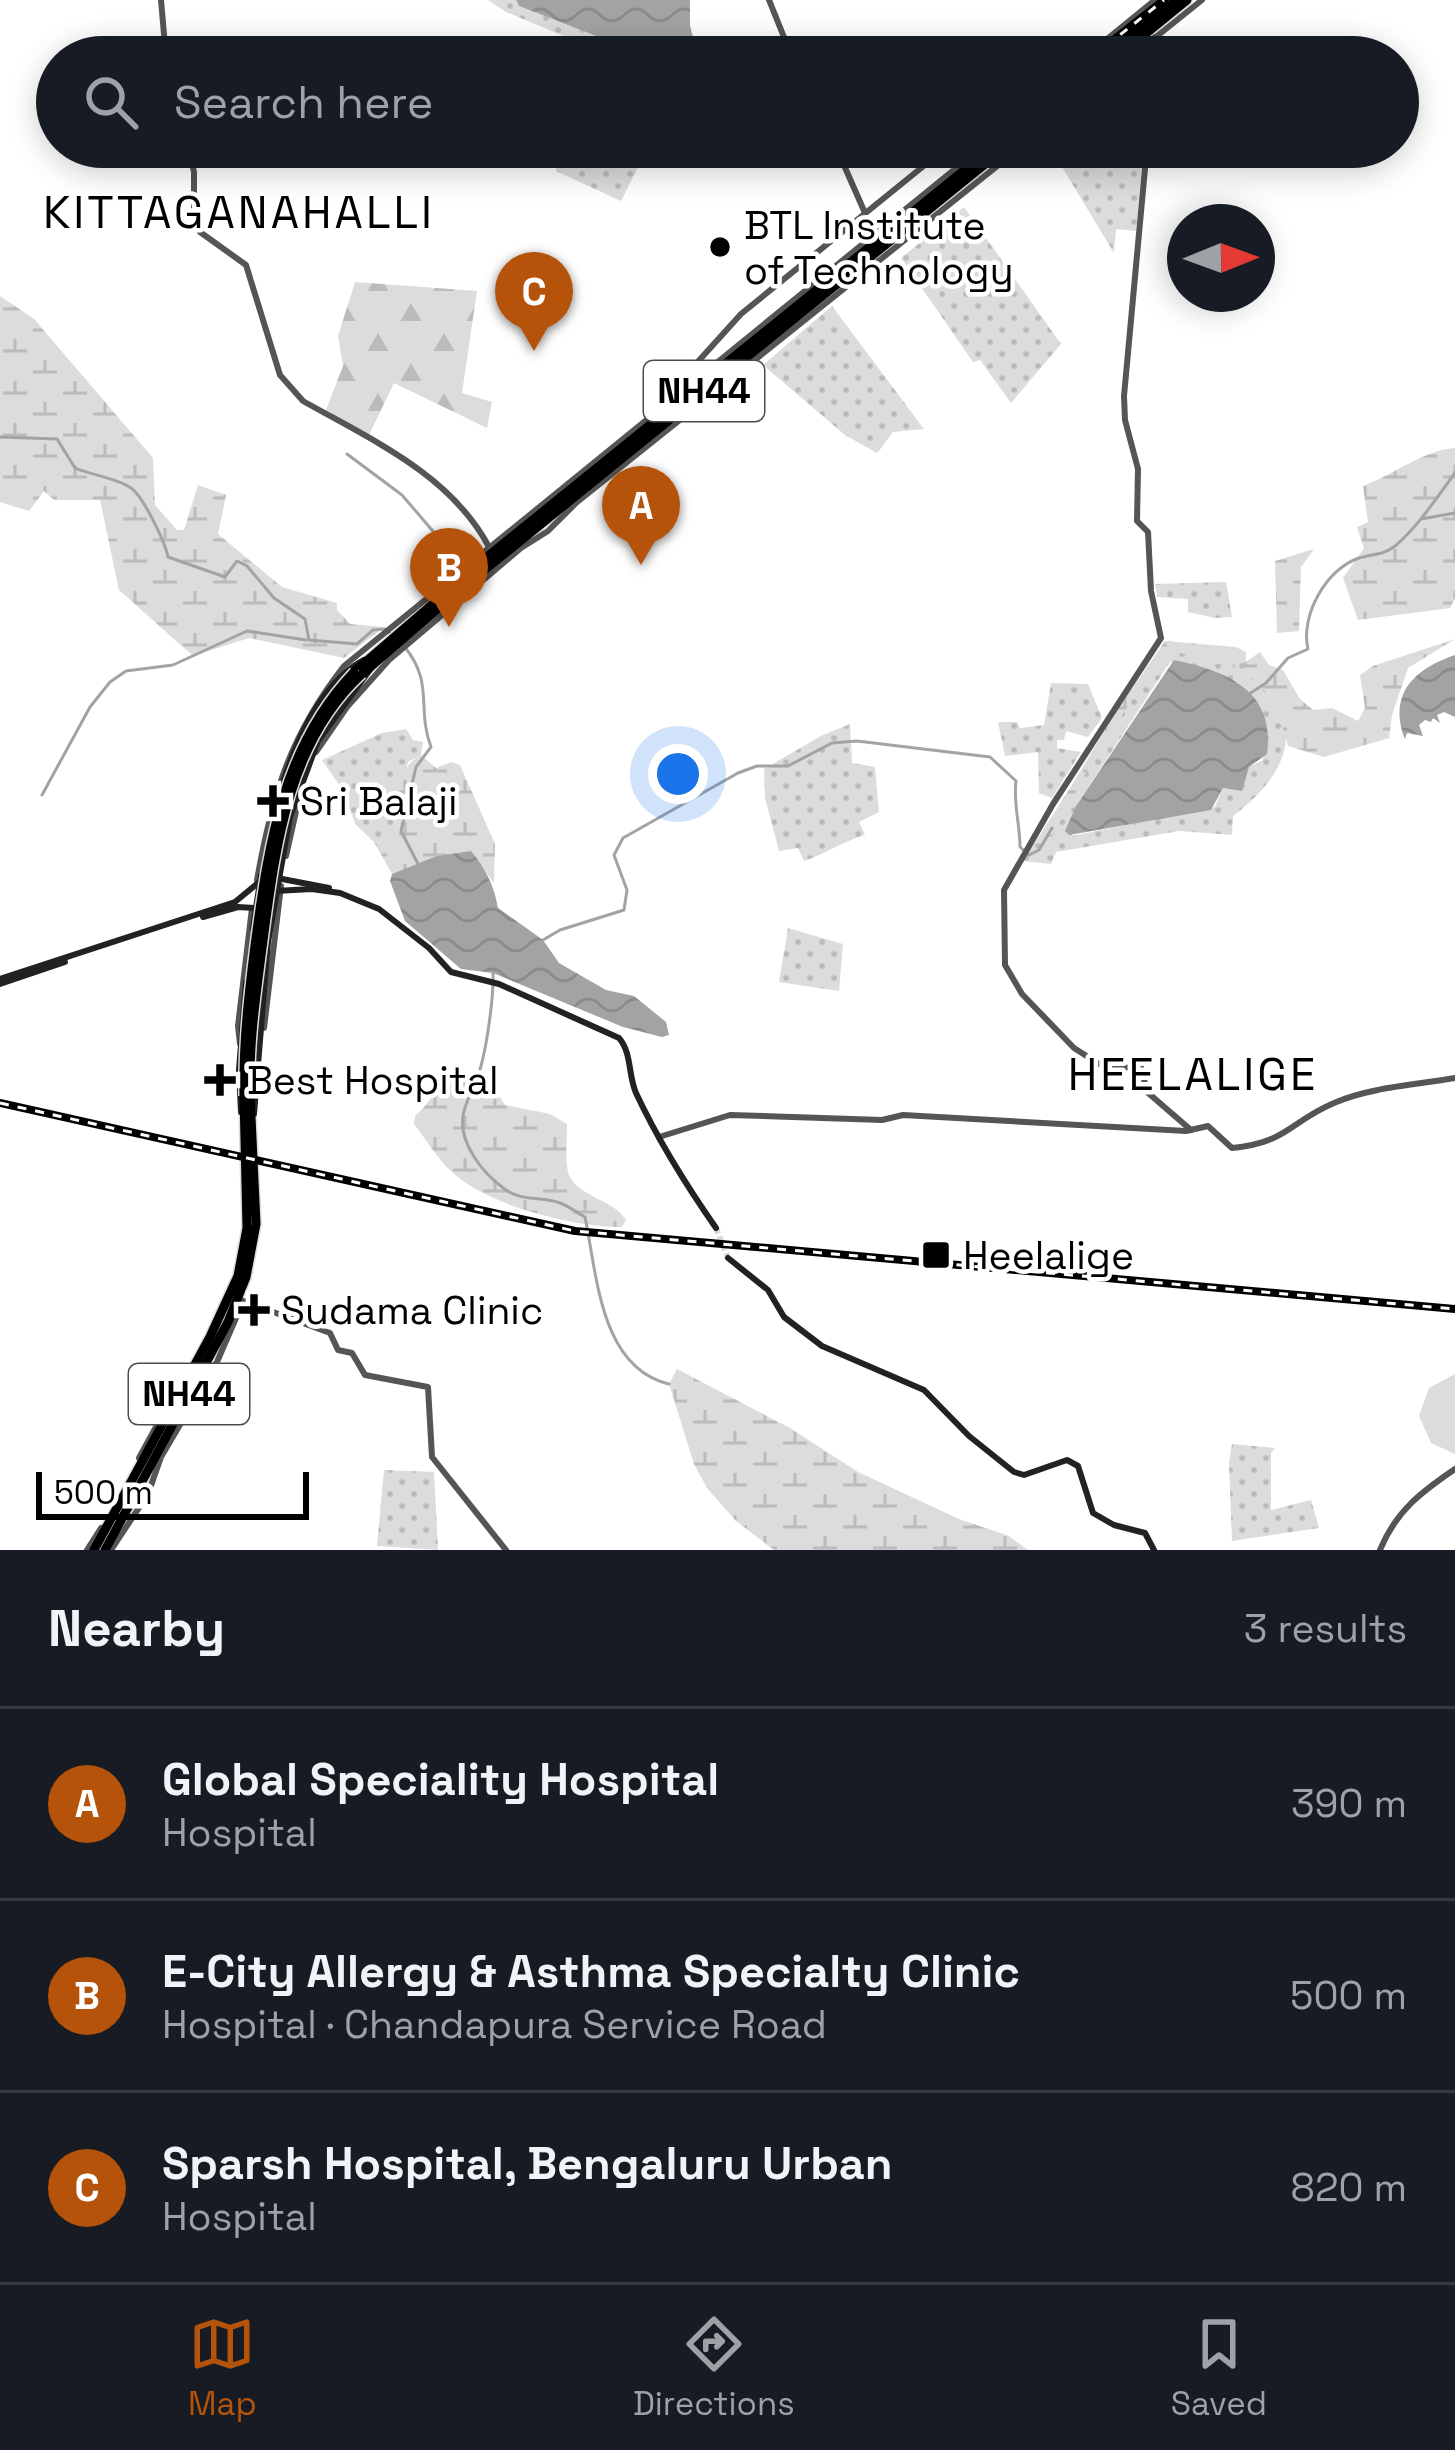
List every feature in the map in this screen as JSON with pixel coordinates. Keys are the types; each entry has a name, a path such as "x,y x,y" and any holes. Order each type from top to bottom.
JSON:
{"highway":[{"path":"1139,34 1173,0"},
{"path":"1136,36 1187,0"},
{"name":"NH44","path":"398,637 490,550 966,168"},
{"name":"NH44","path":"108,1550 238,1299 253,1253 256,1224 247,1096 257,987 286,808 314,736 358,673 398,637 985,168"},
{"name":"NH44","path":"90,1550 238,1276 246,1237 248,1122"}],"main road":[{"path":"248,1122 238,1106 240,1045 258,883 281,790 293,749 333,688 357,663 370,661"},
{"path":"370,661 318,741 296,794 278,891 340,893 379,909"},
{"path":"281,790 296,794"},
{"path":"0,981 235,902 258,883 280,878 341,890 379,909 451,972 493,982 612,1033 625,1044 633,1087 716,1228"},
{"path":"0,981 211,915 254,908 275,911 248,1122"},
{"path":"251,942 268,944"},
{"path":"728,1258 768,1290 784,1317 822,1346 924,1390 969,1436 1014,1472 1024,1475 1066,1460 1078,1466 1093,1513 1145,1533 1154,1550"}],"street":[{"path":"161,0 164,36"},
{"path":"769,0 784,36"},
{"path":"1111,36 1155,0"},
{"path":"1128,36 1173,0"},
{"path":"1157,36 1202,0"},
{"path":"192,168 194,222 200,232 247,265 280,375 290,389 414,466 458,500 490,550 957,168"},
{"path":"845,168 865,213"},
{"path":"654,413 741,314 921,168"},
{"path":"967,186 992,168"},
{"path":"1145,168 1124,395 1125,420 1138,469 1137,521 1148,532 1150,591 1161,638 1006,882 1004,959 1022,994 1074,1048 1099,1064 1141,1066 1147,1092 1191,1130"},
{"path":"258,883 267,827 293,749 331,682 363,649 398,637"},
{"path":"280,878 317,750 398,637"},
{"path":"256,1066 261,1059 278,891"},
{"path":"240,1045 238,1026 254,908"},
{"path":"659,1137 730,1115 882,1120 903,1115 1214,1128 1232,1148 1264,1145 1341,1100 1455,1078"},
{"path":"238,1299 330,1334 338,1350 352,1353 365,1375 428,1387 432,1457 506,1550"},
{"path":"1380,1550 1414,1496 1455,1469"}],"green space":[{"path":"488,0 516,0 519,6 596,36 564,36"},
{"path":"556,168 638,168 621,201"},
{"path":"1063,168 1142,168 1136,231 1116,229 1114,253"},
{"path":"964,207 1061,344 1011,403 980,360 973,362 901,258"},
{"path":"355,282 477,291 462,393 492,402 487,428 394,383 369,435 326,410 343,366 338,336"},
{"path":"0,296 34,319 153,458 155,505 177,530 184,530 198,485 226,495 218,534 282,587 337,603 337,610 350,624 384,627 344,658 249,638 193,656 119,590 100,500 54,500 44,491 29,511 0,502"},
{"path":"832,306 924,429 893,432 877,453 845,435 763,365"},
{"path":"1455,448 1455,598 1450,608 1358,620 1343,578 1364,548 1357,527 1368,522 1363,486 1420,458"},
{"path":"1314,549 1301,567 1299,631 1277,633 1275,561"},
{"path":"1226,582 1232,617 1215,618 1188,612 1188,599 1157,597 1155,584"},
{"path":"1455,639 1408,668 1389,738 1324,757 1288,746 1274,705 1245,673 1244,663 1260,652 1269,665 1283,670 1300,699 1313,710 1332,708 1358,721 1365,708 1360,675 1373,666"},
{"path":"1165,641 1236,647 1246,652 1245,673 1279,710 1285,746 1268,782 1233,816 1232,835 1179,831 1056,852 1051,864 1023,861","holes":["1170,662 1243,688 1258,712 1263,760 1249,767 1230,789 1223,788 1215,807 1072,836 1076,806"]},
{"path":"1165,641 1241,651 1234,668 1169,650 1162,653 1090,765 1053,835 1043,833 1114,715"},
{"path":"1051,683 1088,684 1102,718 1088,737 1066,731 1064,740 1057,740 1057,748 1081,752 1052,798 1039,793 1038,752 1005,756 998,722 1017,722 1020,728 1044,725"},
{"path":"850,724 852,763 875,767 879,812 859,822 865,835 812,858 804,861 798,848 779,851 765,798 764,769"},
{"path":"406,729 413,740 423,742 421,755 408,762 398,802 399,840 374,842 356,825 340,786 322,760 382,733"},
{"path":"421,755 436,768 451,762 460,765 495,844 494,883 471,853 437,856 407,873 392,874 374,842 399,839 400,781"},
{"path":"788,928 843,944 839,991 779,982"},
{"path":"463,1070 495,1090 505,1105 550,1114 567,1124 572,1180 620,1213 626,1220 622,1227 531,1212 484,1194 450,1170 414,1124 415,1116 449,1078"},
{"path":"677,1369 790,1428 858,1472 959,1519 1009,1536 1028,1550 774,1550 736,1521 707,1488 694,1464 669,1384"},
{"path":"1455,1374 1455,1454 1431,1443 1419,1416 1429,1388"},
{"path":"1232,1444 1275,1448 1271,1453 1271,1510 1311,1500 1319,1528 1232,1541"},
{"path":"384,1470 434,1472 438,1550 377,1546"}],"water":[{"path":"516,0 690,0 693,36 596,36 519,6"},
{"path":"1455,655 1455,717 1444,712 1437,715 1440,723 1425,720 1419,725 1423,736 1407,733 1405,739 1400,708 1409,684 1429,667"},
{"path":"1174,660 1229,678 1255,699 1268,732 1267,754 1249,767 1242,791 1223,788 1211,810 1069,835 1065,831 1076,806"},
{"path":"471,851 488,877 498,908 543,940 559,963 606,990 634,996 666,1022 669,1035 623,1027 493,973 461,969 405,921 390,881 392,874 437,856"}],"waterway":[{"path":"0,437 57,439 75,468 119,482 136,493 168,557 225,577 237,561 247,566 274,598 305,619 309,640 357,644 373,630 385,629 393,636"},
{"path":"347,454 402,495 461,564"},
{"path":"1249,694 1288,658 1308,649 1312,609 1336,572 1395,546 1455,473"},
{"path":"1421,519 1455,513"},
{"path":"42,795 90,707 126,671 173,665 247,631 306,640"},
{"path":"404,646 419,672 431,747 416,767 401,831 418,864"},
{"path":"543,940 624,910 627,890 614,855 623,838 738,773 757,766 788,766 832,743 857,741 990,757 1016,781 1020,847 1029,855 1039,850 1052,828"},
{"path":"493,973 483,1057 464,1111 468,1145 480,1166 506,1190 560,1203 585,1217 599,1291 615,1339 646,1375 669,1384"}],"tunnel":[{"path":"716,1228 728,1258"}],"railway":[{"path":"1119,36 1164,0"},
{"path":"0,1103 575,1231 1455,1309"}],"place":[{"name":"BTL Institute of Technology","path":"720,247"},
{"name":"Sparsh Hospital, Bengaluru Urban","path":"534,351"},
{"name":"Global Speciality Hospital","path":"641,565"},
{"name":"E-City Allergy & Asthma Specialty Clinic","path":"449,627"},
{"name":"Sri Balaji","path":"273,801"},
{"name":"Best Hospital","path":"220,1080"},
{"name":"Heelalige","path":"936,1255"},
{"name":"Sudama Clinic","path":"254,1310"}],"district":[{"name":"KITTAGANAHALLI","path":"239,212"},
{"name":"HEELALIGE","path":"1193,1074"}]}
